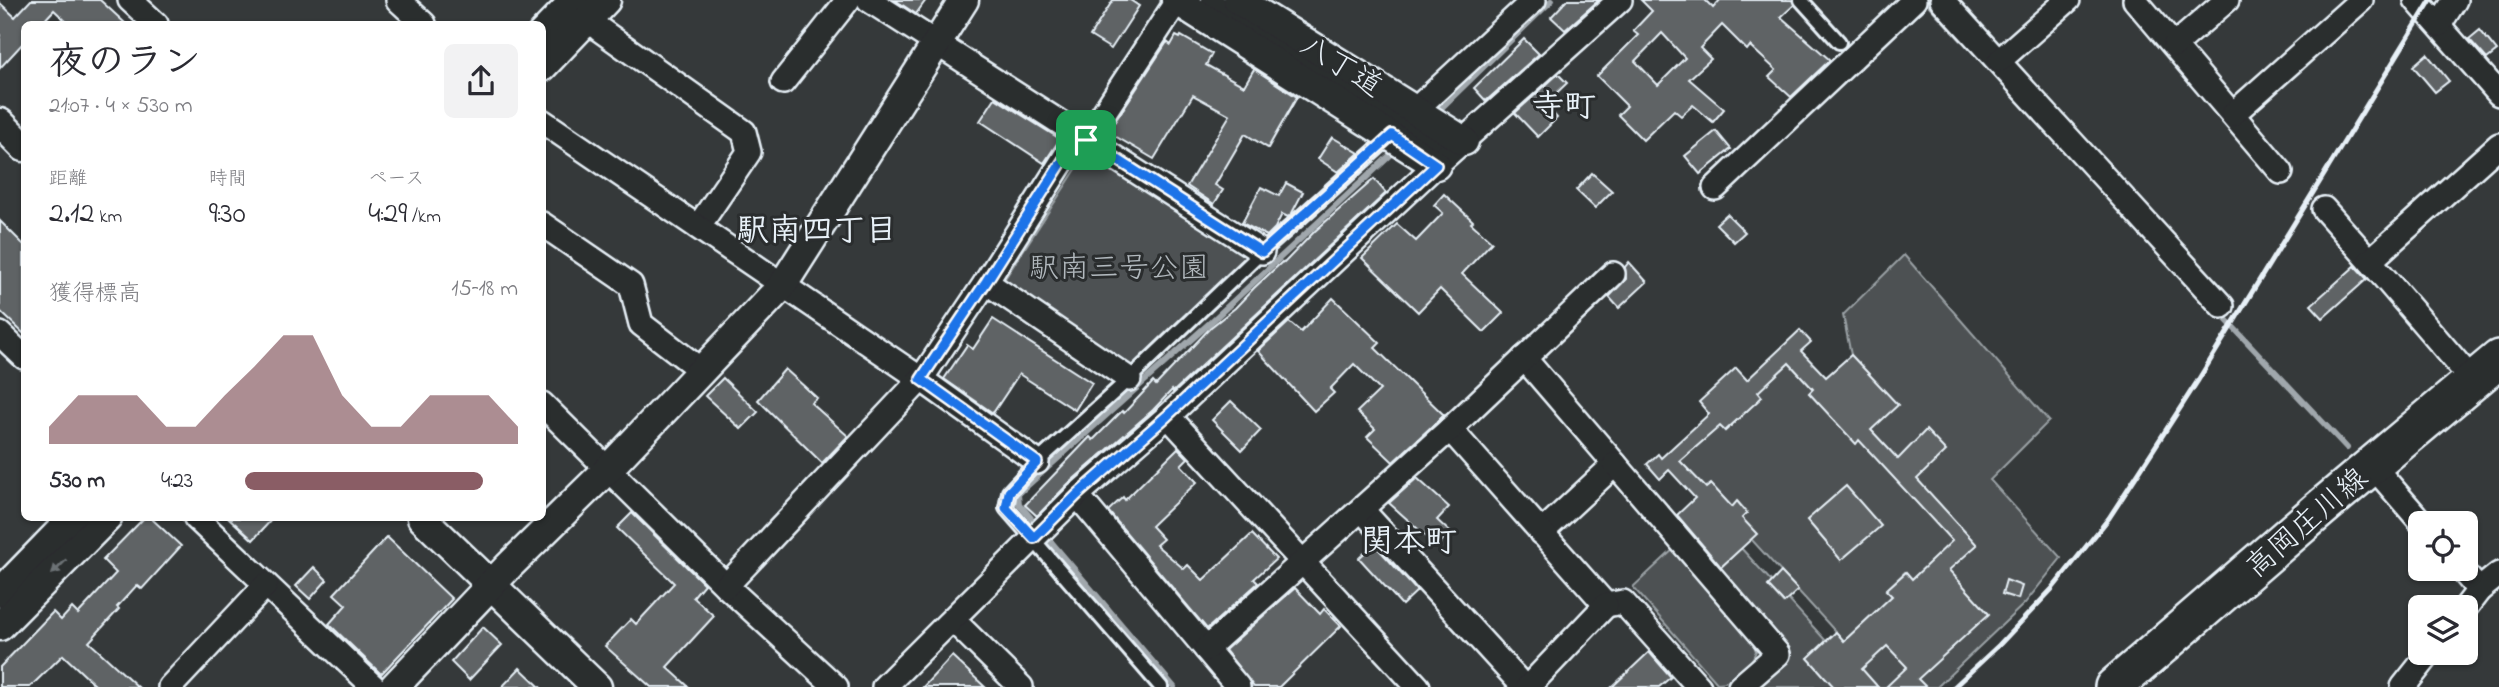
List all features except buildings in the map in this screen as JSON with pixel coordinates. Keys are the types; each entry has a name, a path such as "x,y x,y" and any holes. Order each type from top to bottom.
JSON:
{"main road":[{"name":"高岡庄川線","path":"2115,687 2486,370"}],"street":[{"path":"130,0 153,21"},
{"path":"398,0 421,21"},
{"path":"783,82 848,0"},
{"path":"869,0 1262,252"},
{"path":"394,687 491,585 609,468 782,286 964,0"},
{"path":"1211,0 1449,153"},
{"name":"八丁道","path":"1238,0 1416,109 1449,153"},
{"path":"1416,109 1534,0"},
{"path":"884,687 1077,495 1167,416 1449,153 1620,0"},
{"path":"1714,188 1914,0"},
{"path":"1942,0 2000,60 2222,306"},
{"path":"2000,60 2068,0"},
{"path":"2135,0 2281,172"},
{"path":"2175,45 2227,0"},
{"path":"2233,114 2361,0"},
{"path":"2416,0 2499,94"},
{"path":"2439,25 2455,0"},
{"path":"726,586 921,379 1177,1"},
{"name":"八丁道","path":"1177,1 1392,135 1449,153"},
{"path":"546,31 584,4"},
{"path":"546,61 584,4"},
{"path":"584,4 599,29 744,132 749,152 698,227"},
{"path":"0,124 21,144"},
{"path":"546,124 921,379 1037,462"},
{"path":"2370,261 2499,145"},
{"path":"2324,209 2370,261 2486,370"},
{"path":"546,227 631,285 641,324 702,371"},
{"path":"1206,649 1450,429 1613,274"},
{"path":"986,282 1129,379"},
{"path":"0,334 21,354"},
{"path":"1524,358 1778,654 1740,687"},
{"path":"546,408 726,586 835,687"},
{"path":"1167,416 1418,687"},
{"path":"1450,429 1606,606"},
{"path":"1541,533 1615,464"},
{"path":"2372,465 2412,511"},
{"path":"1077,495 1238,687"},
{"path":"1362,510 1526,687 1606,606 1623,602 1699,687"},
{"path":"0,593 71,521"},
{"path":"0,626 104,521"},
{"path":"199,521 374,687"},
{"path":"425,521 597,687"},
{"path":"2476,595 2499,574"},
{"path":"170,687 266,585"},
{"path":"953,620 1021,687"},
{"path":"2403,687 2420,665"}],"lane":[{"path":"1801,0 1839,42"},
{"path":"1161,687 1006,508 1009,492 1037,462 1262,252 1392,135"}],"green space":[{"name":"駅南三号公園","path":"1088,151 1249,256 1130,374 1002,283"},
{"path":"1904,255 2049,421 1990,480 2061,558 2025,603 1937,687 1750,687 1787,655 1718,570 1741,548 1772,582 1768,586 1783,603 1788,599 1826,641 1808,658 1825,677 1977,545 1871,430 1897,405 1851,355 1843,315"},
{"path":"1789,363 1813,389 1809,393 1856,443 1859,440 1956,545 1936,557 1912,579 1905,572 1886,590 1892,596 1844,641 1751,539 1742,518 1747,512 1738,502 1732,507 1711,484 1706,488 1680,461 1720,426 1725,431 1762,397 1758,392","holes":["1846,487 1880,526 1841,560 1807,520"]},
{"path":"1677,546 1749,633 1756,651 1746,668 1730,680 1717,683 1633,587"}],"waterway":[{"path":"1436,113 1552,0"},
{"path":"1926,0 1962,39"},
{"path":"1174,687 1019,504 1018,494 1213,320 1397,149"},
{"path":"2219,312 2347,448"}],"railway":[{"path":"1954,687 1999,645 2052,589 2109,518 2197,382 2431,0"}],"district":[{"name":"寺町","path":"1564,105"},
{"name":"駅南四丁目","path":"817,229"},
{"name":"関本町","path":"1409,540"}],"route":[{"path":"1079,135 1086,140 1262,252 1392,135 1436,165 1167,416 1077,495 1034,538 1006,508 1009,492 1037,462 921,379 1079,135"}]}
